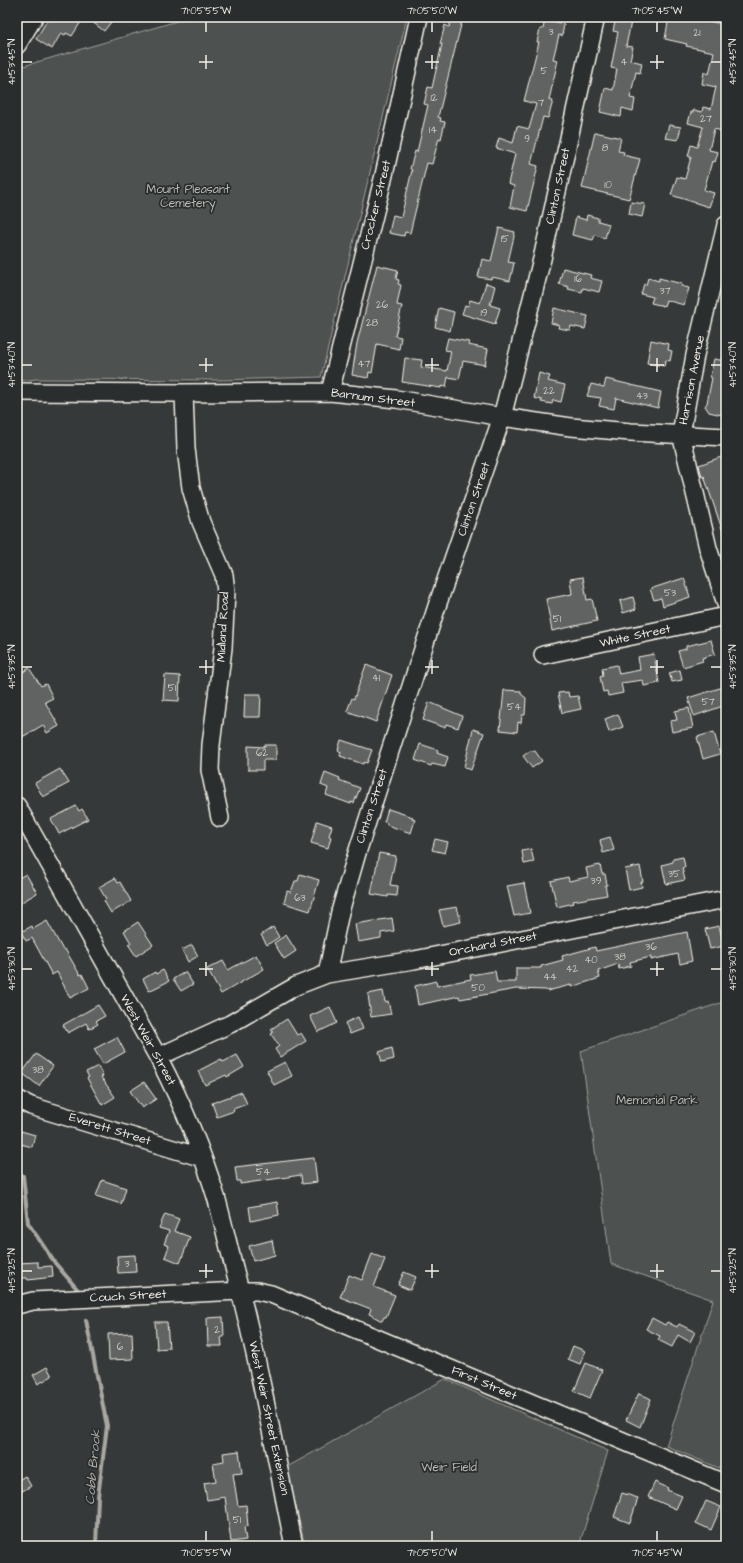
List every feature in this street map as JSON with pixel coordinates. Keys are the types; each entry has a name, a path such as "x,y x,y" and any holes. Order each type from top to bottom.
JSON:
{"street":[{"path":"17,45 34,17"},
{"name":"Crocker Street","path":"330,392 384,175 419,17"},
{"name":"Clinton Street","path":"327,974 340,912 357,853 439,600 502,417 542,259 596,17"},
{"name":"Harrison Avenue","path":"726,225 695,355 681,434 706,540 726,604"},
{"name":"Barnum Street","path":"17,392 330,392 396,399 577,428 726,437"},
{"name":"Midland Road","path":"184,393 186,449 191,488 201,522 224,575 226,592 223,648 210,758 212,781 220,818"},
{"name":"White Street","path":"543,655 726,616"},
{"name":"West Weir Street","path":"17,806 158,1057 187,1115 203,1158 220,1212 240,1291"},
{"name":"Orchard Street","path":"158,1057 230,1024 291,989 327,974 414,960 726,899"},
{"name":"Everett Street","path":"17,1100 31,1106 203,1158"},
{"name":"Couch Street","path":"17,1305 33,1301 240,1291"},
{"name":"First Street","path":"240,1291 257,1291 271,1294 726,1484"},
{"name":"West Weir Street Extension","path":"240,1291 272,1428 294,1546"}],"green space":[{"name":"Mount Pleasant Cemetery","path":"191,17 407,17 321,377 221,380 37,379 17,381 17,71 20,67"},
{"name":"Memorial Park","path":"726,1001 726,1471 666,1446 713,1300 611,1264 581,1051"},
{"name":"Weir Field","path":"445,1379 608,1451 579,1546 305,1546 287,1467"}],"building":[{"path":"49,17 84,17 72,36 66,33 65,35 61,33 52,49 36,39"},
{"path":"86,17 105,17 111,22 104,31"},
{"path":"452,17 463,17 438,117 441,118 440,121 445,122 441,139 439,138 432,164 427,163 410,233 405,232 404,236 389,233 393,215 401,217 412,170 410,169 415,151 417,152 428,105 424,104 428,87 432,88 445,25 449,27"},
{"path":"616,17 632,17 626,46 633,47 630,60 642,63 640,73 636,72 630,98 635,99 633,111 622,108 621,117 600,112 605,88 613,90 617,69 611,68 618,32 613,31"},
{"path":"669,17 691,17 726,25 726,116 722,131 714,129 709,150 718,152 715,162 712,161 704,190 714,193 709,207 671,195 677,177 685,179 691,157 688,156 691,145 697,147 703,127 688,123 691,112 694,110 702,112 703,107 711,109 716,87 702,84 704,72 709,74 714,52 686,46 687,44 665,39"},
{"path":"545,19 564,24 562,36 559,35 553,59 558,60 549,100 553,101 548,118 543,117 531,164 538,166 527,211 510,207 514,186 508,184 515,154 496,148 499,138 513,143 517,126 529,129 536,104 524,101 539,42 537,42 540,29 543,29"},
{"path":"669,125 681,127 678,140 665,138"},
{"path":"595,132 621,138 618,151 624,152 623,155 640,159 629,199 582,188"},
{"path":"631,202 645,204 642,217 629,214"},
{"path":"587,215 598,218 598,221 609,224 605,238 595,235 593,240 572,235 576,217 586,220"},
{"path":"499,228 515,232 508,262 514,263 510,281 492,277 491,279 478,277 482,259 491,261"},
{"path":"377,265 398,270 396,279 399,280 398,284 401,285 397,305 402,306 395,336 401,337 399,349 377,344 372,373 369,372 368,378 352,375 357,343"},
{"path":"563,268 591,275 590,278 602,281 599,292 583,288 582,292 568,289 569,287 559,284"},
{"path":"648,278 659,281 659,278 682,284 681,286 689,288 684,305 666,300 664,306 651,303 653,297 641,294 644,284 646,285"},
{"path":"486,283 495,286 490,305 500,308 495,324 462,314 465,305 468,306 470,300 480,303"},
{"path":"439,308 454,312 450,331 435,327"},
{"path":"554,308 588,316 585,329 571,326 570,330 558,328 559,325 551,323"},
{"path":"448,338 469,342 468,345 488,349 485,365 463,361 459,379 448,377 446,387 441,386 441,388 402,382 405,358 422,360 421,367 447,371 451,351 445,350"},
{"path":"651,340 669,344 668,350 672,351 670,361 666,360 664,366 647,363"},
{"path":"714,359 726,361 726,416 709,412 705,406 707,403 712,378 710,377"},
{"path":"539,373 550,376 548,381 565,385 561,402 553,400 552,404 541,402 542,400 534,398"},
{"path":"606,379 661,392 658,408 616,398 614,409 599,406 601,398 587,396 591,384 604,387"},
{"path":"724,456 726,463 726,535 724,535 704,476 702,477 699,465"},
{"path":"583,577 587,600 592,599 597,621 552,631 546,599 572,594 570,579"},
{"path":"684,578 690,597 663,606 661,598 654,600 650,589"},
{"path":"633,597 636,609 623,613 620,601"},
{"path":"711,640 715,654 702,658 703,661 683,667 678,651 686,649 686,646"},
{"path":"654,654 659,683 644,686 643,680 621,683 623,693 608,696 607,691 603,692 600,677 603,676 602,668 617,665 619,674 640,670 638,657"},
{"path":"366,665 392,675 376,722 347,711 352,698 354,699"},
{"path":"29,668 41,686 46,684 53,698 45,702 59,726 47,733 43,725 17,740 17,676"},
{"path":"680,670 682,680 672,682 669,673"},
{"path":"165,675 180,676 179,701 163,700"},
{"path":"723,687 726,695 726,705 694,716 688,698"},
{"path":"504,690 521,691 521,694 526,698 525,715 522,715 521,723 518,722 517,732 500,730"},
{"path":"568,692 569,697 578,696 581,709 562,713 558,693"},
{"path":"245,694 261,694 260,717 244,717"},
{"path":"429,702 462,716 458,728 446,724 445,727 443,727 423,720"},
{"path":"689,708 693,728 672,732 670,721 677,720 675,711"},
{"path":"618,714 623,727 609,732 605,719"},
{"path":"473,729 484,733 471,770 464,767"},
{"path":"714,732 720,754 703,759 697,737"},
{"path":"341,740 372,750 367,763 364,762 363,764 340,756 341,752 338,750"},
{"path":"420,744 438,750 437,753 448,757 445,767 432,764 431,766 415,760"},
{"path":"264,745 276,745 276,760 263,760 263,770 248,770 248,746 264,747"},
{"path":"530,751 535,751 542,761 532,768 523,756"},
{"path":"60,769 69,783 43,797 35,783"},
{"path":"325,772 340,778 339,780 360,788 354,803 351,802 351,804 326,795 328,788 321,785"},
{"path":"76,806 79,811 82,809 88,819 59,834 51,819"},
{"path":"388,809 413,817 412,819 415,820 411,833 387,825 387,823 384,822"},
{"path":"317,821 332,826 328,848 311,843"},
{"path":"610,837 614,850 603,853 600,840"},
{"path":"435,839 448,842 445,853 432,850"},
{"path":"531,849 534,862 524,864 522,851"},
{"path":"379,853 396,856 390,885 398,886 397,896 388,895 388,897 371,894"},
{"path":"683,857 685,867 682,868 685,880 666,884 662,865 673,862 673,859"},
{"path":"600,865 602,874 605,874 607,895 573,901 574,903 557,907 551,881 568,877 569,881 588,877 586,868"},
{"path":"640,866 643,882 641,882 642,887 629,890 625,869"},
{"path":"26,874 37,893 17,905 17,879"},
{"path":"300,874 319,880 310,911 284,903 287,891 291,892 295,881 298,881"},
{"path":"115,878 118,883 120,882 131,901 111,913 104,901 106,899 99,887"},
{"path":"524,883 530,913 514,916 507,886"},
{"path":"457,907 461,922 443,926 439,910"},
{"path":"392,918 394,931 381,933 381,938 358,942 355,924"},
{"path":"47,921 63,950 65,949 80,975 82,974 89,988 70,998 57,972 52,975 32,938 26,941 21,932 32,926 33,929"},
{"path":"138,922 153,945 136,956 128,944 131,943 124,931"},
{"path":"719,926 724,946 710,949 705,929"},
{"path":"273,927 279,937 267,945 261,935"},
{"path":"687,932 692,961 680,964 678,954 651,960 651,957 630,962 631,966 619,969 618,964 598,971 600,978 571,987 571,985 547,991 516,989 460,999 459,996 418,1005 415,986 436,981 437,986 471,979 470,975 495,971 497,982 516,982 516,968 541,968 541,966 563,960 562,956 595,947 596,951"},
{"path":"286,935 296,951 284,959 274,943"},
{"path":"192,945 198,956 188,962 182,950"},
{"path":"256,955 264,969 221,994 207,969 223,961 228,970"},
{"path":"163,970 169,981 149,991 143,979 155,972 156,974"},
{"path":"185,972 193,984 181,991 173,979"},
{"path":"383,991 385,1002 388,1001 391,1014 371,1017 368,994"},
{"path":"98,1005 105,1016 96,1021 98,1024 89,1029 86,1023 68,1033 63,1025"},
{"path":"330,1007 337,1023 318,1032 310,1016"},
{"path":"358,1017 363,1029 350,1034 345,1023"},
{"path":"287,1019 297,1035 301,1033 306,1041 280,1057 275,1049 279,1046 271,1034 273,1033 271,1029"},
{"path":"117,1037 125,1052 103,1064 94,1049"},
{"path":"392,1048 394,1059 382,1062 379,1052"},
{"path":"36,1054 53,1066 39,1086 22,1073"},
{"path":"237,1055 244,1067 227,1077 226,1075 205,1085 198,1071 221,1059 223,1062"},
{"path":"285,1062 292,1076 274,1085 267,1071"},
{"path":"98,1066 103,1076 101,1077 115,1097 102,1105 87,1078 89,1077 86,1072"},
{"path":"144,1082 156,1099 142,1108 130,1091"},
{"path":"242,1092 247,1104 233,1109 234,1111 217,1117 212,1103"},
{"path":"21,1131 35,1135 32,1147 17,1143"},
{"path":"314,1158 317,1182 302,1184 301,1175 240,1184 240,1181 237,1181 235,1167"},
{"path":"102,1180 126,1188 121,1204 96,1196"},
{"path":"277,1202 279,1215 251,1221 249,1207"},
{"path":"165,1214 179,1219 174,1231 190,1237 180,1263 165,1257 169,1246 164,1244 169,1231 159,1228"},
{"path":"272,1240 275,1255 253,1261 249,1246"},
{"path":"372,1254 385,1259 374,1287 395,1295 386,1317 384,1317 382,1321 369,1314 371,1309 340,1297 349,1275 362,1280"},
{"path":"135,1255 136,1272 118,1273 117,1256"},
{"path":"38,1262 38,1267 52,1266 53,1277 28,1280 27,1278 17,1278 17,1263"},
{"path":"404,1272 416,1277 410,1290 398,1285"},
{"path":"223,1317 224,1337 221,1337 222,1346 208,1346 207,1318"},
{"path":"652,1318 665,1325 667,1322 677,1327 679,1324 695,1332 690,1342 678,1335 672,1347 658,1340 660,1336 646,1329"},
{"path":"155,1322 167,1322 169,1348 157,1349"},
{"path":"132,1333 133,1359 109,1360 108,1334"},
{"path":"573,1346 585,1351 580,1364 568,1359"},
{"path":"586,1363 602,1370 590,1398 574,1391"},
{"path":"47,1367 52,1376 38,1384 33,1375"},
{"path":"639,1393 651,1399 640,1427 626,1420"},
{"path":"239,1451 242,1473 233,1474 238,1506 246,1505 248,1526 244,1527 246,1540 231,1542 225,1497 207,1500 204,1483 216,1481 213,1463 224,1461 223,1453"},
{"path":"25,1476 31,1486 17,1494 17,1481"},
{"path":"655,1482 668,1488 667,1490 682,1496 676,1509 648,1497"},
{"path":"622,1493 638,1498 630,1523 614,1517"},
{"path":"706,1501 721,1507 711,1530 696,1523"}],"waterway":[{"name":"Cobb Brook","path":"17,1172 23,1176 28,1223 55,1263 78,1290"},
{"name":"Cobb Brook","path":"86,1320 107,1426 98,1497 96,1546"}]}
